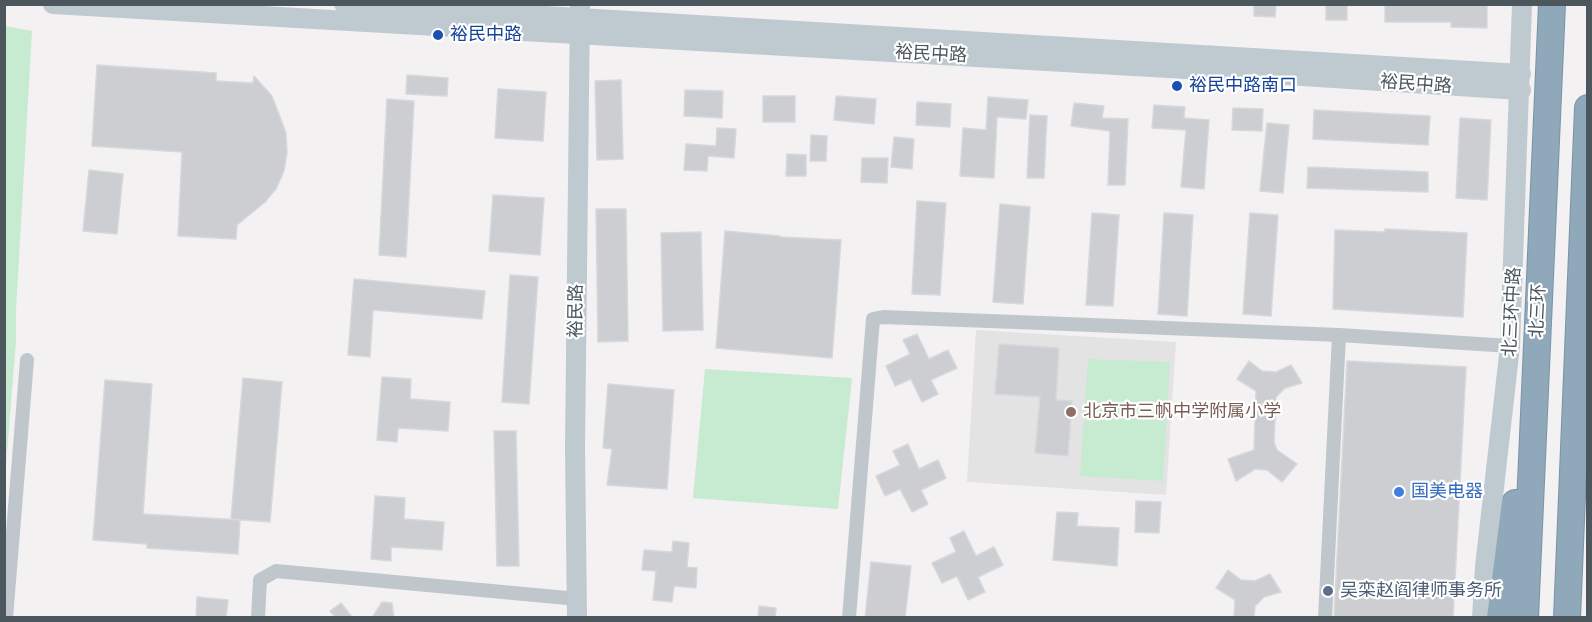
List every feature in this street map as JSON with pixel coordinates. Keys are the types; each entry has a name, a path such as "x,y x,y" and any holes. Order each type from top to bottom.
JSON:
{"highway":[{"name":"北三环","path":"1525,618 1551,8"},
{"path":"1567,618 1587,108"},
{"path":"1500,618 1536,354"},
{"path":"1571,518 1587,574"}],"street":[{"name":"裕民中路","path":"53,4 580,19"},
{"name":"裕民中路","path":"344,4 1521,82"},
{"name":"北三环中路","path":"1482,618 1485,567 1510,346 1522,4"},
{"name":"裕民路","path":"578,608 575,447 580,19"},
{"path":"849,618 873,319 906,317 1339,335 1510,346"},
{"path":"1325,618 1339,335"},
{"path":"6,618 27,360"},
{"path":"258,618 260,580 276,571 578,608"}],"shaded area":[{"name":"北京市三帆中学附属小学","path":"976,330 1176,342 1166,495 967,482"}],"green space":[{"path":"5,26 32,31 16,341 5,478"},
{"path":"1088,359 1170,362 1163,481 1080,476"},
{"path":"705,369 852,378 838,509 693,498"}],"building":[{"path":"1254,4 1276,4 1275,17 1254,16"},
{"path":"1326,4 1347,4 1347,20 1326,20"},
{"path":"1385,4 1487,4 1487,28 1451,27 1451,22 1385,22"},
{"path":"97,65 216,73 216,81 253,83 254,76 272,96 286,133 287,153 284,171 276,189 265,202 237,225 236,239 178,236 182,152 92,146"},
{"path":"407,75 448,78 447,96 406,94"},
{"path":"621,80 623,159 597,160 595,81"},
{"path":"498,89 546,92 543,141 495,138"},
{"path":"685,90 723,91 722,118 684,116"},
{"path":"763,96 795,96 795,122 763,122"},
{"path":"836,96 876,99 874,124 834,120"},
{"path":"988,97 1028,100 1026,119 997,117 994,178 960,176 963,128 986,130"},
{"path":"387,99 414,101 406,257 379,255"},
{"path":"917,102 951,104 950,127 916,125"},
{"path":"1074,103 1104,106 1102,118 1128,119 1125,185 1108,185 1110,131 1071,126"},
{"path":"1154,105 1185,107 1184,118 1209,120 1204,189 1181,187 1186,130 1152,128"},
{"path":"1233,108 1263,109 1262,131 1232,130"},
{"path":"1314,110 1430,116 1428,145 1313,139"},
{"path":"1030,115 1047,116 1044,178 1027,178"},
{"path":"1460,118 1491,120 1487,200 1456,198"},
{"path":"1267,123 1289,125 1283,193 1260,191"},
{"path":"717,128 736,129 734,158 708,156 707,171 684,170 686,144 716,146"},
{"path":"811,135 827,136 826,161 810,161"},
{"path":"894,137 914,139 912,169 891,167"},
{"path":"787,154 806,155 806,176 786,176"},
{"path":"862,158 888,158 887,183 861,182"},
{"path":"1308,167 1428,172 1428,192 1307,188"},
{"path":"89,170 123,174 117,234 83,231"},
{"path":"493,195 544,198 540,255 489,251"},
{"path":"917,201 946,203 940,295 912,294"},
{"path":"1000,204 1030,207 1023,304 993,302"},
{"path":"596,209 626,209 628,341 598,342"},
{"path":"1092,213 1119,215 1113,306 1086,305"},
{"path":"1164,213 1193,215 1187,316 1158,314"},
{"path":"1250,213 1278,215 1271,316 1243,314"},
{"path":"1385,229 1467,233 1463,317 1333,309 1335,230 1385,232"},
{"path":"725,231 841,240 832,358 716,348"},
{"path":"701,232 703,330 663,331 661,233"},
{"path":"510,275 538,277 529,404 502,402"},
{"path":"354,279 485,291 482,319 373,310 370,357 348,355"},
{"path":"917,334 929,359 948,350 957,368 931,380 938,394 922,402 911,379 895,386 886,366 910,354 903,340"},
{"path":"999,344 1059,348 1056,400 1072,401 1068,456 1035,453 1040,397 995,394"},
{"path":"1249,361 1262,371 1276,372 1291,365 1302,383 1285,388 1276,397 1274,442 1277,450 1297,464 1282,482 1267,470 1255,469 1236,481 1228,459 1254,450 1256,391 1237,379"},
{"name":"国美电器","path":"1347,361 1466,367 1453,618 1334,618"},
{"path":"382,377 411,379 410,399 450,402 448,431 398,428 397,442 377,440"},
{"path":"243,378 282,382 270,522 231,519"},
{"path":"105,380 152,384 143,514 240,520 238,554 147,548 147,544 93,540"},
{"path":"608,384 674,390 667,489 607,485 612,449 603,448"},
{"path":"494,431 516,431 519,566 497,566"},
{"path":"908,444 919,469 938,460 946,478 921,490 928,504 912,512 900,489 885,496 876,476 900,465 893,451"},
{"path":"375,496 405,498 404,519 444,522 442,550 391,547 391,561 371,559"},
{"path":"1136,501 1161,502 1159,533 1135,532"},
{"path":"1057,512 1078,513 1077,526 1119,528 1117,566 1053,560"},
{"path":"964,531 976,556 994,547 1003,565 978,577 985,592 968,600 957,576 942,583 932,563 956,552 950,538"},
{"path":"673,541 689,543 687,567 697,568 696,588 674,586 672,602 653,600 656,571 642,570 644,550 672,552"},
{"path":"871,562 911,566 905,618 865,618"},
{"path":"1228,570 1241,580 1255,581 1270,574 1281,592 1264,597 1255,606 1254,618 1234,618 1235,600 1216,588"},
{"path":"197,597 228,600 226,618 196,618"},
{"path":"382,602 392,603 394,618 372,618"},
{"path":"341,603 353,618 336,618 330,611"},
{"path":"759,606 776,608 775,618 758,618"}],"place":[{"name":"裕民中路","path":"438,35"},
{"name":"裕民中路南口","path":"1177,86"},
{"name":"北京市三帆中学附属小学","path":"1071,412"},
{"name":"国美电器","path":"1399,492"},
{"name":"吴栾赵阎律师事务所","path":"1328,591"}]}
